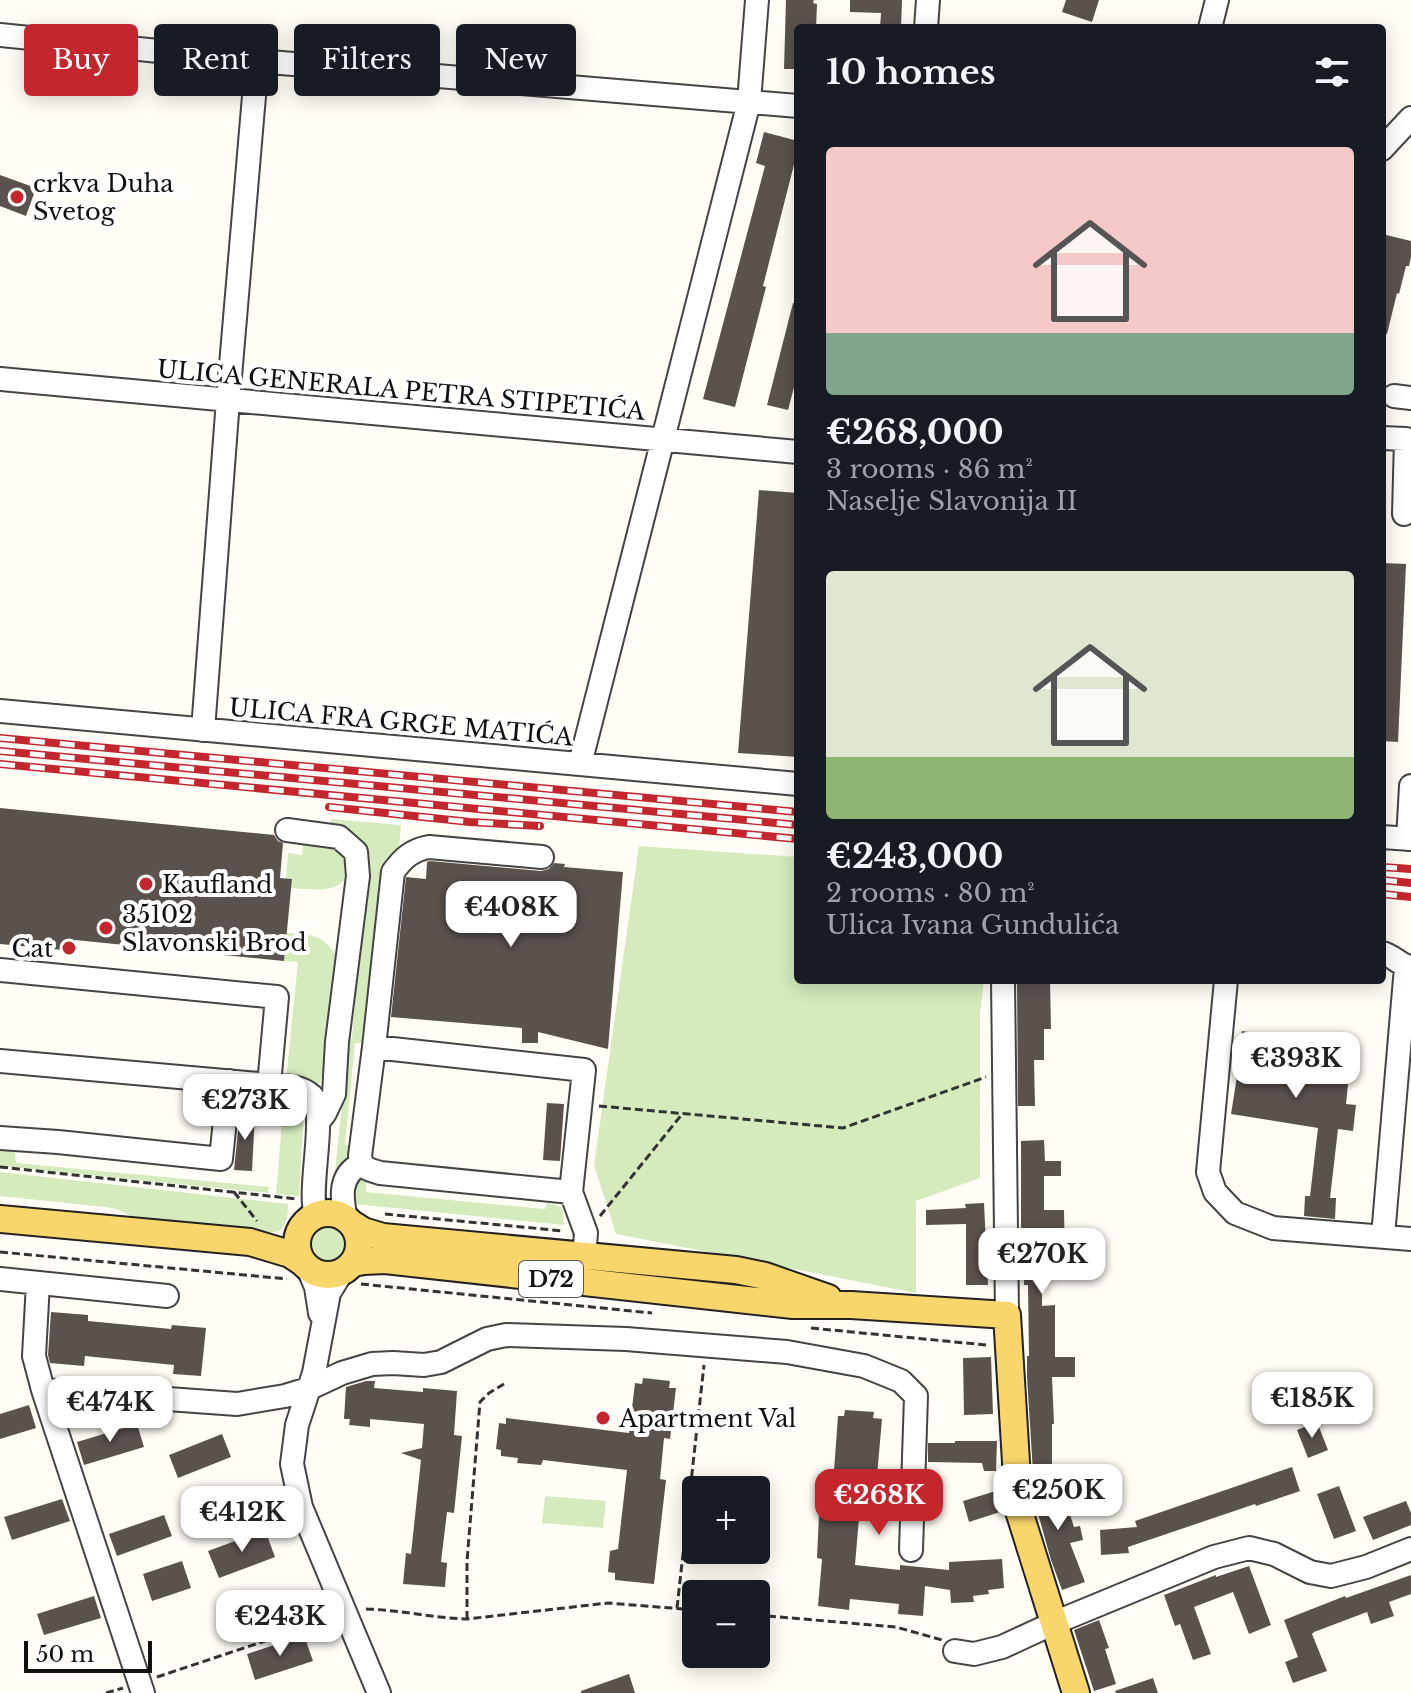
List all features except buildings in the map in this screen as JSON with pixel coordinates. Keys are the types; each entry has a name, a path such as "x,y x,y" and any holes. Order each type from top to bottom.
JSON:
{"main road":[{"name":"D72","path":"0,1219 255,1233 280,1238 310,1214 337,1214 363,1231 383,1237 585,1244 765,1276 851,1305"},
{"path":"300,1270 297,1244 310,1214"},
{"path":"349,1221 360,1243 352,1273"},
{"name":"D72","path":"255,1233 290,1254 300,1270 324,1275 352,1273 385,1260 793,1305 851,1305 1007,1315"},
{"path":"1007,1315 1019,1511 1076,1693"}],"street":[{"path":"580,764 749,102 757,0"},
{"path":"926,24 928,0"},
{"path":"1211,24 1217,0"},
{"path":"0,35 154,51"},
{"path":"278,63 794,106"},
{"path":"203,730 254,96"},
{"path":"1386,145 1411,118"},
{"name":"ULICA GENERALA PETRA STIPETIĆA","path":"0,379 794,452"},
{"path":"1386,438 1406,439 1408,468 1399,513"},
{"name":"ULICA FRA GRGE MATIĆA","path":"0,711 794,784"},
{"path":"1397,838 1411,786"},
{"path":"287,830 339,837 356,852 358,876 337,1042 334,1094 325,1113 318,1112"},
{"path":"542,857 429,847 416,849 401,860 393,872 360,1148 361,1164 380,1173 571,1192"},
{"path":"1383,1236 1409,967 1386,954"},
{"path":"0,970 277,997 269,1085"},
{"path":"1003,984 1007,1315"},
{"path":"1226,984 1208,1172 1215,1192 1235,1213 1273,1228 1411,1239"},
{"path":"374,1047 584,1070 571,1192 585,1244"},
{"path":"0,1061 297,1088 314,1097 318,1112 310,1214"},
{"path":"2,1137 221,1159 229,1081"},
{"path":"349,1221 342,1196 345,1178 361,1164"},
{"path":"300,1270 318,1296 322,1326"},
{"path":"352,1273 329,1293 314,1373 297,1425 292,1464 301,1507 379,1693"},
{"path":"0,1279 167,1296"},
{"path":"38,1283 34,1356 141,1688"},
{"path":"43,1390 237,1404 285,1396 372,1364 424,1365 441,1362 487,1339 506,1335 620,1339 787,1352 864,1366 901,1381 916,1396 911,1550"},
{"path":"955,1651 974,1654 1002,1647 1214,1557 1249,1548 1274,1554 1310,1572 1331,1576 1366,1567 1411,1549"}],"path":[{"path":"580,1104 843,1128 1004,1070"},
{"path":"585,1244 683,1113"},
{"path":"0,1167 234,1192 310,1214"},
{"path":"234,1192 255,1233"},
{"path":"0,1252 300,1270"},
{"path":"352,1273 659,1314"},
{"path":"802,1327 1009,1347"},
{"path":"677,1608 706,1345"},
{"path":"467,1619 467,1561 480,1402 504,1384"},
{"path":"106,1693 141,1688 362,1609 467,1619 608,1603 682,1609"},
{"path":"770,1616 896,1627 942,1640 955,1651"}],"green space":[{"path":"331,819 401,825 367,1043 355,1043 345,1145 356,1145 332,1198 349,1041 352,1038 367,868 330,830"},
{"path":"303,841 335,844 346,855 349,874 344,881 324,889 291,888 292,880 286,879 288,853 302,855"},
{"path":"639,846 794,857 794,984 984,984 980,1014 980,1178 916,1201 916,1293 616,1234 594,1165"},
{"path":"287,933 317,937 328,945 337,959 330,1051 320,1083 286,1080 298,962 284,961"},
{"path":"284,1099 300,1101 304,1109 299,1196 276,1194"},
{"path":"0,1151 15,1151 16,1163 269,1187 268,1193 0,1166"},
{"path":"0,1172 288,1204 287,1215 280,1231 262,1234 140,1220 105,1207 0,1196"},
{"path":"366,1179 366,1192 545,1209 547,1203 563,1210 564,1225 354,1204 356,1183"},
{"path":"327,1223 340,1229 346,1242 340,1255 327,1261 314,1255 308,1242 314,1229"},
{"path":"545,1496 606,1501 603,1528 542,1523"}],"railway":[{"path":"0,738 794,812"},
{"path":"0,751 794,825"},
{"path":"0,764 794,839"},
{"path":"329,807 540,826"},
{"path":"1386,867 1411,869"},
{"path":"1386,880 1411,883"},
{"path":"1386,894 1411,897"}],"place":[{"name":"crkva Duha Svetog","path":"17,197"},
{"name":"Kaufland","path":"146,884"},
{"name":"35102 Slavonski Brod","path":"106,928"},
{"name":"Cat","path":"69,948"},
{"name":"Apartment Val","path":"603,1418"}]}
